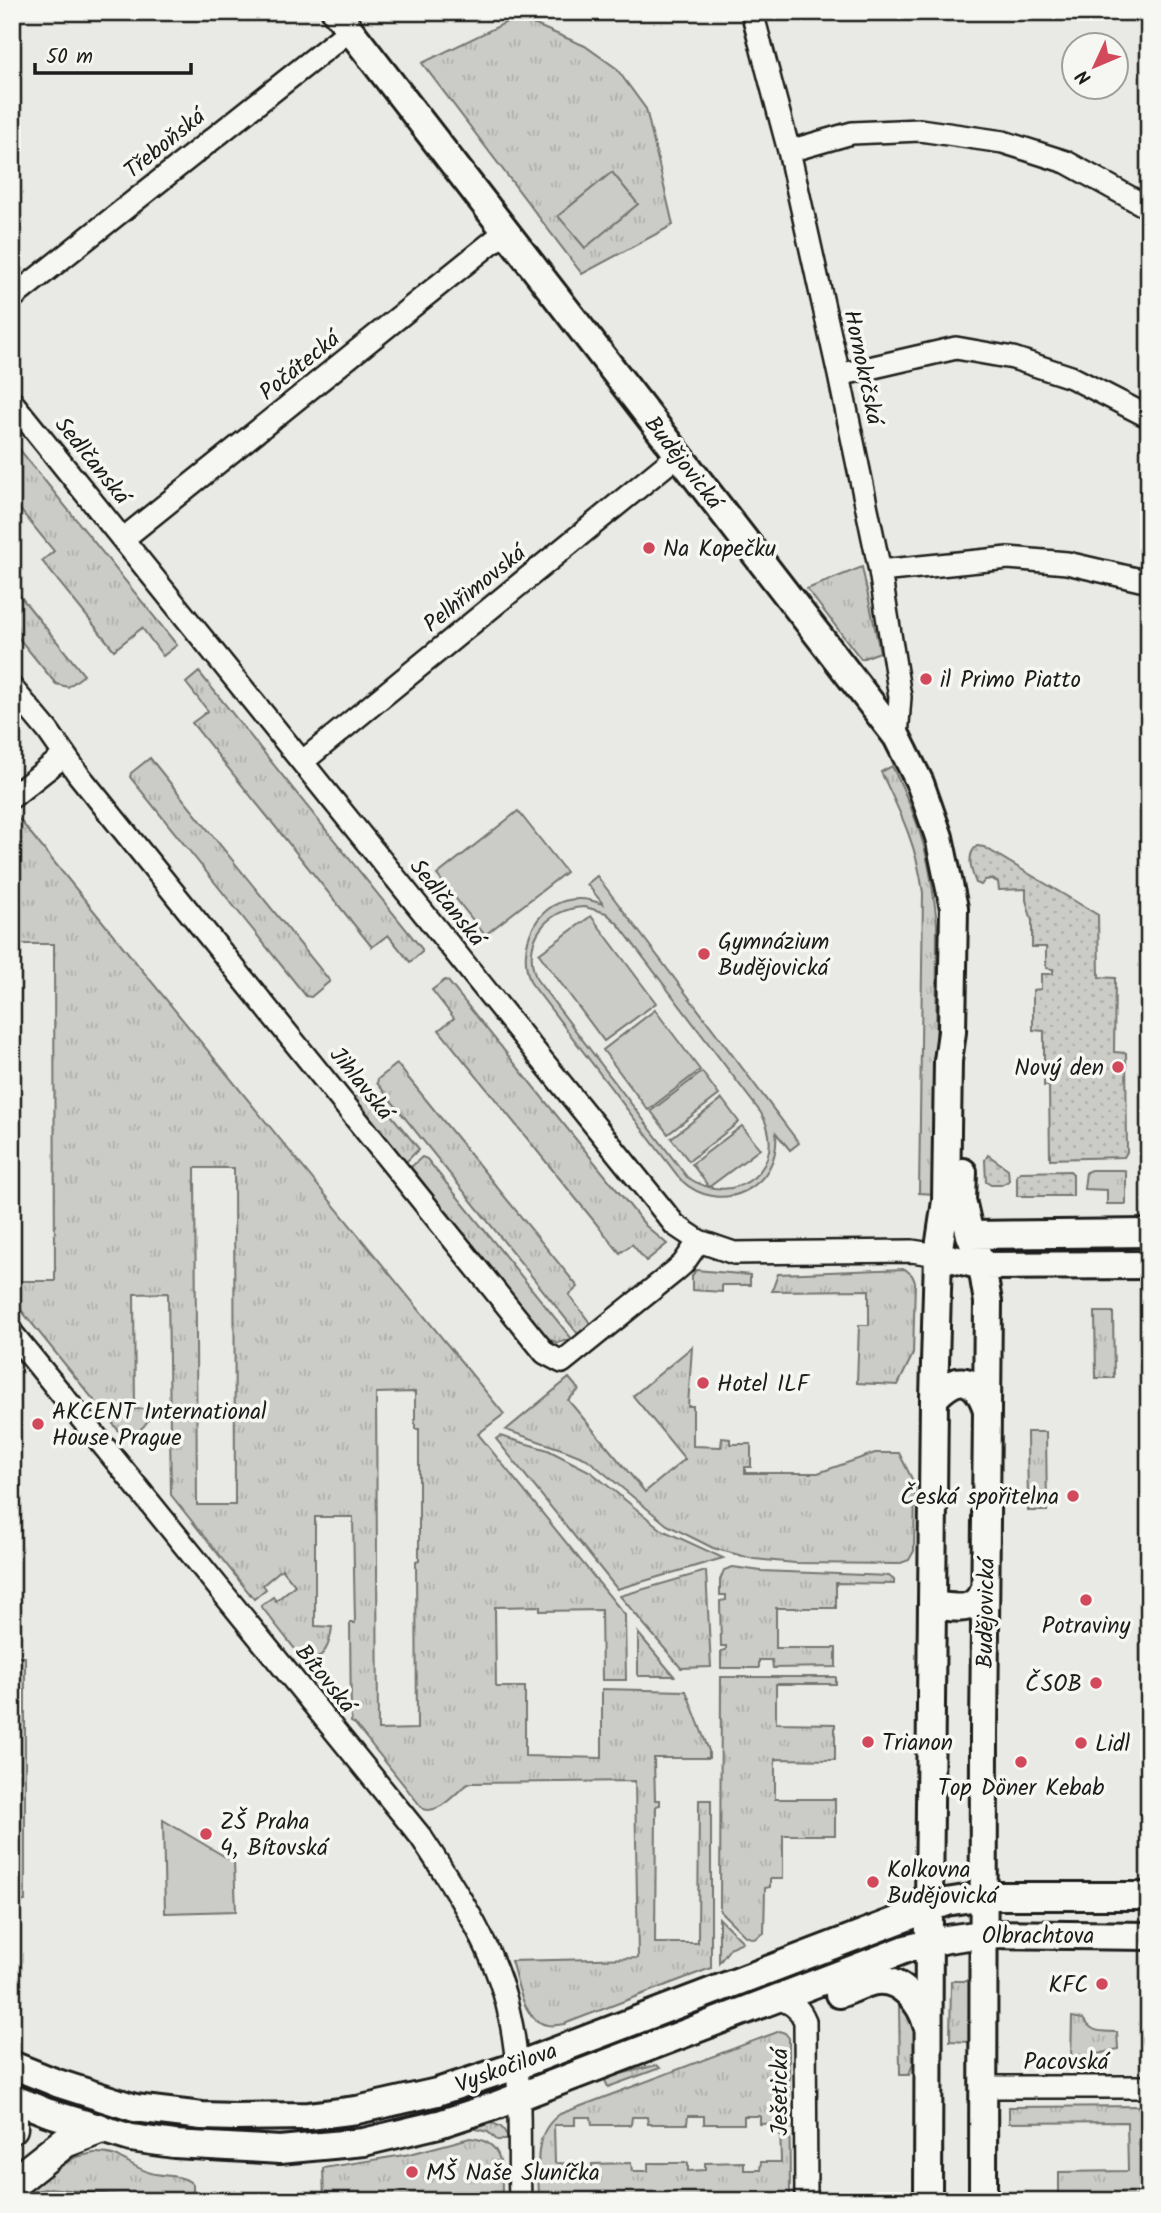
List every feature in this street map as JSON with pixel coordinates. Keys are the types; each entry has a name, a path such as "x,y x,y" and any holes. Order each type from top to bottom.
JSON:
{"main road":[{"path":"12,2111 12,2128"},
{"path":"12,2184 65,2141 99,2129"}],"street":[{"name":"Hornokrčská","path":"752,12 789,151 880,571 900,696 897,737"},
{"name":"Budějovická","path":"343,21 897,737 920,783 939,837 954,908 946,1201 938,1255 934,1399 928,2201"},
{"name":"Třeboňská","path":"12,298 343,21"},
{"path":"789,151 852,133 907,130 1003,142 1066,162 1149,208"},
{"name":"Počátecká","path":"123,539 506,231"},
{"path":"839,375 956,348 1013,358 1071,377 1149,417"},
{"name":"Sedlčanská","path":"12,402 675,1225 699,1241 734,1253 912,1251 938,1255"},
{"name":"Pelhřimovská","path":"302,762 678,455"},
{"path":"880,571 1008,558 1068,563 1149,582"},
{"name":"Jihlavská","path":"12,688 545,1353 562,1362 683,1264 699,1241"},
{"path":"12,797 65,755"},
{"name":"Budějovická","path":"952,1032 963,1063 962,1200 970,1234 982,1266 988,1302 983,2201"},
{"path":"938,1255 970,1234 1149,1233"},
{"path":"938,1255 982,1266 1149,1265"},
{"name":"Bítovská","path":"12,1332 421,1837 465,1904 499,1978 510,2014 518,2097 520,2201"},
{"path":"934,1399 950,1383 967,1382 982,1395 988,1412"},
{"path":"932,1605 965,1608 971,1606 978,1601 985,1587"},
{"name":"Vyskočilova","path":"12,2065 57,2083 135,2108 202,2116 271,2117 357,2110 437,2092 516,2066 929,1907 984,1896"},
{"name":"Olbrachtova","path":"984,1896 1149,1896"},
{"name":"Olbrachtova","path":"929,1944 983,1934 1149,1936"},
{"name":"Vyskočilova","path":"12,2098 99,2129 131,2138 174,2144 253,2150 318,2148 364,2142 439,2124 518,2097 906,1949 929,1944"},
{"path":"785,1996 831,1997 873,1982 886,1981 904,1989 915,2000 929,2029"},
{"name":"Ješetická","path":"785,1996 786,2001 798,2009 805,2021 806,2201"},
{"name":"Pacovská","path":"982,2087 1149,2087"}],"green space":[{"path":"517,17 585,46 616,68 646,109 673,225 582,274 422,63"},
{"path":"612,172 638,204 585,248 558,216"},
{"path":"12,440 177,645 163,656 142,628 114,650 42,561 54,551 18,507 12,511"},
{"path":"862,567 880,652 861,659 807,589"},
{"path":"12,586 84,675 68,687 56,684 12,630"},
{"path":"199,672 422,949 410,962 388,935 372,947 192,723 208,711 186,683"},
{"path":"150,758 330,981 311,997 306,996 130,777 131,773"},
{"path":"892,766 923,843 932,882 937,925 935,1194 919,1193 923,893 912,845 881,772"},
{"path":"518,811 566,872 485,935 437,875"},
{"path":"19,819 504,1414 478,1434 625,1615 626,1680 602,1680 601,1610 540,1611 540,1606 495,1607 496,1687 525,1687 525,1756 602,1758 602,1689 686,1691 709,1751 709,1758 654,1758 655,1800 660,1800 660,1805 656,1806 655,1943 698,1943 699,1800 711,1800 711,1968 564,2024 547,2025 532,2016 522,1999 511,1961 638,1958 635,1781 470,1783 442,1806 423,1809 351,1722 350,1623 355,1623 353,1517 315,1517 315,1626 332,1627 325,1650 318,1658 306,1663 261,1606 273,1597 276,1601 295,1585 282,1569 263,1585 266,1589 254,1599 171,1495 168,1293 134,1294 135,1409 152,1409 142,1428 122,1435 21,1310 12,1290 12,852 18,845 13,832","holes":["15,944 54,944 55,1281 17,1281","195,1168 234,1168 235,1505 197,1505","415,1392 415,1429 419,1429 419,1560 416,1561 417,1729 378,1730 376,1393"]},
{"path":"977,846 984,847 1098,915 1099,977 1115,978 1114,1052 1126,1053 1127,1152 1124,1157 1050,1159 1049,1086 1044,1086 1044,1031 1033,1030 1033,990 1041,989 1041,974 1053,974 1053,969 1046,968 1046,947 1032,947 1032,921 1026,889 999,890 998,882 992,879 985,880 981,885 976,883 971,858"},
{"path":"597,876 799,1143 790,1150 776,1133 775,1152 769,1168 759,1182 745,1191 730,1196 713,1196 697,1191 681,1180 531,983 526,954 534,927 552,906 566,901 584,899 603,904 587,884","holes":["585,907 606,913 618,924 761,1113 768,1132 769,1150 764,1165 754,1177 740,1185 724,1189 706,1186 687,1177 537,980 532,953 534,940 548,921 559,913"]},
{"path":"591,916 656,1003 604,1041 539,954"},
{"path":"445,980 646,1226 667,1244 646,1261 632,1244 620,1253 439,1030 454,1018 432,990"},
{"path":"655,1010 700,1070 648,1110 603,1050"},
{"path":"397,1064 578,1287 569,1295 590,1323 578,1334 377,1083 378,1079"},
{"path":"702,1072 719,1095 668,1134 651,1111"},
{"path":"367,1088 419,1149 406,1162 355,1098"},
{"path":"722,1099 739,1122 689,1161 671,1138"},
{"path":"742,1126 760,1149 709,1187 692,1164"},
{"path":"988,1155 1008,1169 1009,1181 1001,1185 986,1182 985,1160"},
{"path":"422,1157 427,1159 572,1339 558,1343 548,1339 411,1167"},
{"path":"1124,1170 1126,1204 1107,1204 1107,1190 1084,1189 1086,1172"},
{"path":"1070,1171 1073,1174 1073,1196 1017,1196 1017,1175 1021,1172"},
{"path":"905,1269 915,1282 913,1354 898,1385 857,1383 859,1325 869,1325 869,1290 772,1291 778,1274"},
{"path":"696,1270 750,1275 750,1285 722,1285 722,1292 692,1290 692,1276"},
{"path":"1095,1312 1113,1312 1114,1378 1096,1378"},
{"path":"692,1347 688,1406 693,1406 693,1446 721,1447 722,1438 730,1439 730,1444 751,1444 751,1467 745,1467 745,1473 818,1473 875,1453 899,1453 915,1485 914,1551 909,1560 898,1564 795,1563 754,1559 713,1548 667,1525 587,1459 506,1430 569,1378 579,1390 568,1400 645,1492 685,1459 633,1396"},
{"path":"1027,1432 1046,1432 1047,1511 1028,1511"},
{"path":"500,1436 548,1450 591,1472 662,1530 723,1558 617,1589 496,1439"},
{"path":"733,1567 761,1571 889,1576 894,1580 894,1584 836,1583 836,1608 776,1608 776,1648 836,1648 836,1667 773,1668 772,1660 759,1660 759,1668 721,1668 721,1651 726,1650 726,1646 721,1646 720,1601 726,1600 726,1595 720,1595 720,1580 724,1570"},
{"path":"706,1571 711,1667 681,1668 620,1596"},
{"path":"1143,1603 1149,1603 1149,1673 1143,1673"},
{"path":"638,1633 674,1676 638,1676"},
{"path":"12,1657 25,1657 25,1901 12,1902"},
{"path":"721,1677 836,1677 836,1684 776,1684 776,1723 835,1724 835,1760 775,1759 775,1799 835,1799 835,1835 783,1835 783,1879 770,1879 770,1887 765,1888 764,1933 754,1939 745,1936 720,1911"},
{"path":"163,1820 234,1862 236,1911 165,1913"},
{"path":"719,1918 743,1942 731,1947 719,1963"},
{"path":"881,1938 883,1947 562,2067 561,2062"},
{"path":"951,1981 971,1981 970,2042 950,2041"},
{"path":"899,2000 915,2020 916,2054 909,2075 900,2075"},
{"path":"1072,2017 1083,2019 1098,2031 1117,2032 1118,2049 1071,2061"},
{"path":"780,2031 789,2038 790,2201 539,2201 538,2165 541,2142 544,2132 560,2114","holes":["688,2116 704,2116 704,2124 744,2124 744,2116 760,2116 760,2124 780,2123 781,2162 761,2162 760,2170 744,2170 744,2162 705,2163 705,2170 688,2171 688,2163 648,2163 648,2171 632,2171 631,2163 592,2164 592,2171 576,2172 575,2164 555,2163 554,2125 575,2125 575,2117 591,2117 592,2125 631,2125 632,2117 647,2117 648,2124 687,2124"]},
{"path":"657,2065 660,2068 608,2087 604,2078"},
{"path":"468,2093 471,2102 398,2122 344,2131 256,2137 168,2131 129,2124 57,2103 59,2095 127,2114"},
{"path":"1149,2106 1149,2201 1059,2201 1059,2172 1128,2171 1127,2122 1009,2123 1009,2107"},
{"path":"485,2123 500,2127 508,2140 497,2140 488,2132 474,2127"},
{"name":"MŠ Naše Sluníčka","path":"470,2138 482,2140 497,2152 500,2160 502,2201 324,2201 323,2168 410,2154"},
{"path":"94,2153 118,2157 151,2173 185,2179 193,2185 193,2194 188,2201 166,2201 50,2188 35,2191 24,2201 12,2201 12,2194 57,2158 63,2165 76,2157"}],"place":[{"name":"Na Kopečku","path":"649,548"},
{"name":"il Primo Piatto","path":"926,679"},
{"name":"Gymnázium Budějovická","path":"704,954"},
{"name":"Nový den","path":"1118,1067"},
{"name":"Hotel ILF","path":"703,1383"},
{"name":"AKCENT International House Prague","path":"38,1424"},
{"name":"Česká spořitelna","path":"1073,1496"},
{"name":"Potraviny","path":"1086,1600"},
{"name":"ČSOB","path":"1096,1683"},
{"name":"Trianon","path":"868,1742"},
{"name":"Lidl","path":"1081,1743"},
{"name":"Top Döner Kebab","path":"1021,1762"},
{"name":"ZŠ Praha 4, Bítovská","path":"206,1834"},
{"name":"Kolkovna Budějovická","path":"873,1882"},
{"name":"KFC","path":"1102,1984"},
{"name":"MŠ Naše Sluníčka","path":"412,2172"}]}
